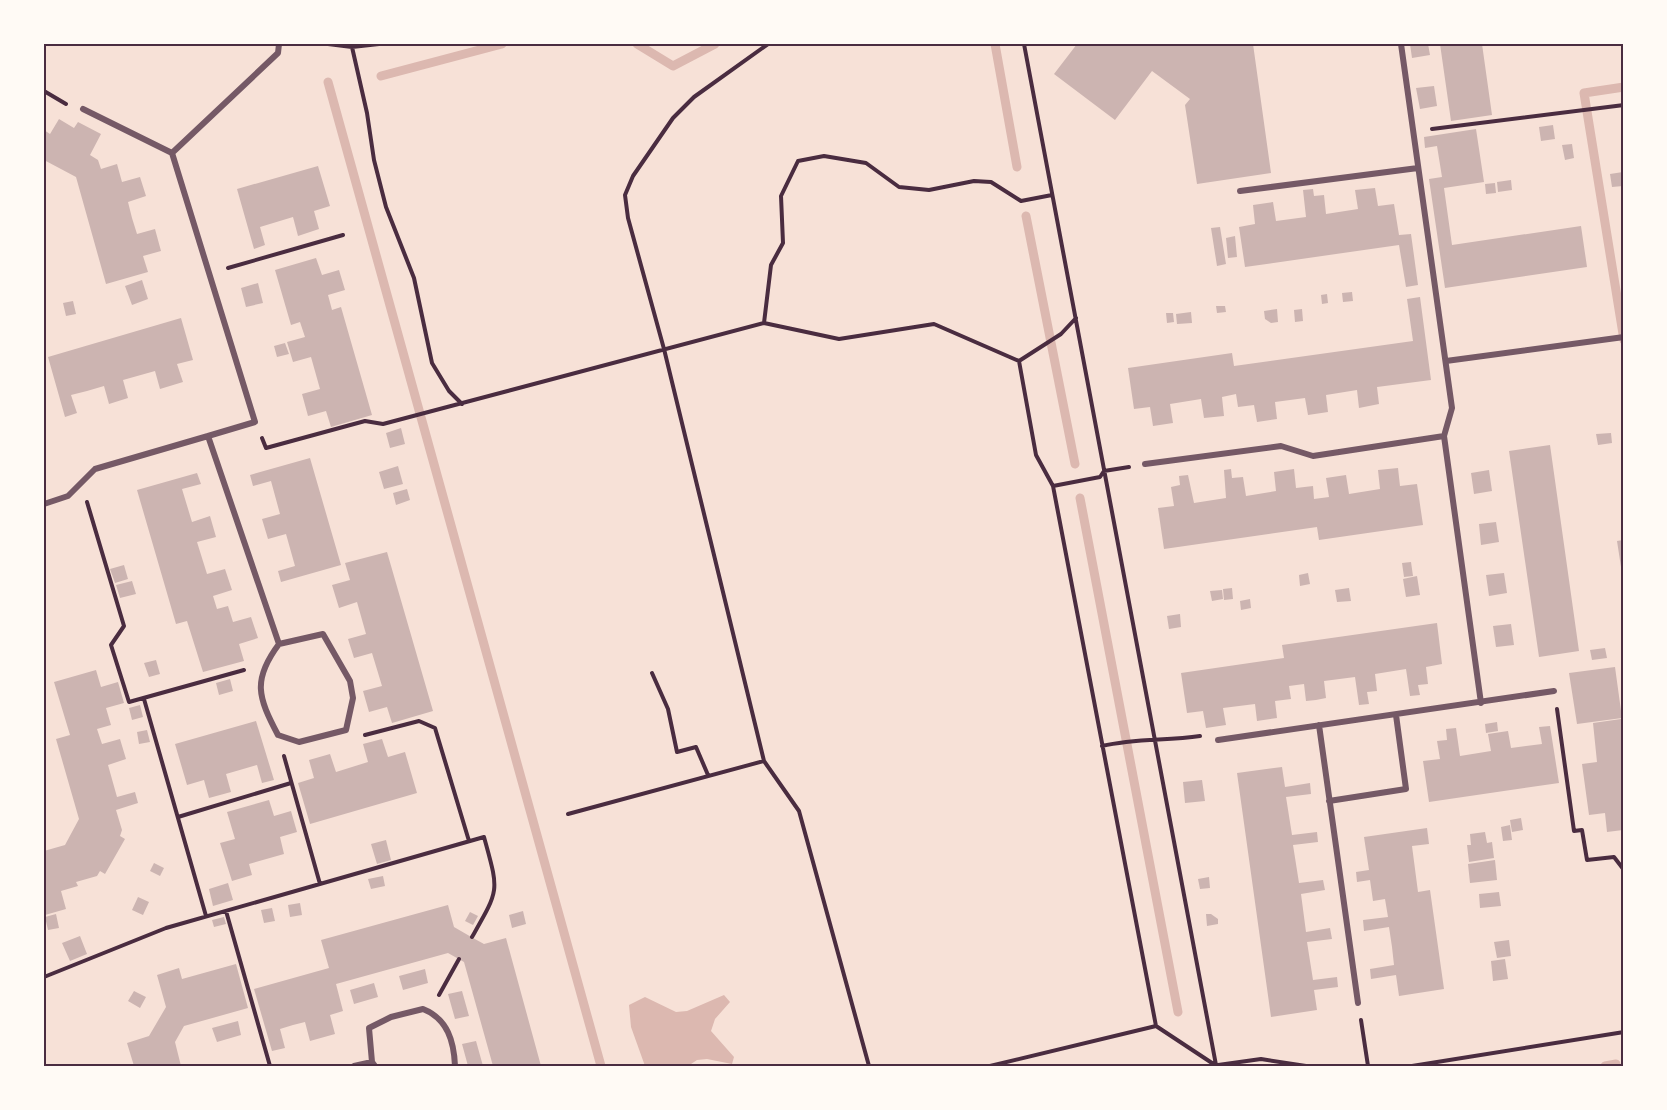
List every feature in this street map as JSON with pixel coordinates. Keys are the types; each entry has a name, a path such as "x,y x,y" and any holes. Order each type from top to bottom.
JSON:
{"street":[{"path":"172,153 278,53 279,44"},
{"path":"1401,44 1452,408 1444,436 1480,703"},
{"path":"44,504 68,496 82,485 95,469 255,422 172,153 83,109"},
{"path":"1240,190 1418,168"},
{"path":"1446,360 1623,337"},
{"path":"208,436 279,644"},
{"path":"1144,464 1281,446 1313,456 1444,436"},
{"path":"323,634 350,681 353,698 346,730 299,742 278,735 261,703 264,664 279,644 323,634"},
{"path":"1218,740 1554,691"},
{"path":"1329,801 1406,789 1396,715"},
{"path":"1319,725 1358,1003"},
{"path":"354,1066 374,1064 369,1028 392,1017 423,1009 443,1022 454,1046 455,1066"}],"path":[{"path":"328,44 352,47 379,44"},
{"path":"768,44 694,97 673,118 633,176 625,195 628,218 664,349 764,761 799,811 869,1066"},
{"path":"1024,44 1155,738 1213,1066"},
{"path":"352,47 367,113 374,160 386,207 414,278 432,363 449,391 462,404"},
{"path":"1413,132 1623,105"},
{"path":"764,323 771,265 783,243 781,196 798,161 824,156 866,163 899,187 929,190 974,181 992,182 1021,201 1052,195"},
{"path":"210,273 343,235"},
{"path":"1019,361 1061,334 1077,317"},
{"path":"255,422 266,448 365,421 383,424 402,420 764,323 840,339 934,324 1019,361"},
{"path":"1019,361 1036,455 1053,486 1156,1026 1213,1066 1262,1059 1306,1066"},
{"path":"1053,486 1100,477 1104,471 1144,464"},
{"path":"82,485 124,626 111,645 129,702 264,664"},
{"path":"652,673 668,709 677,752 696,747 708,775"},
{"path":"1554,691 1574,831 1582,830 1587,860 1614,857 1623,870"},
{"path":"144,699 206,916"},
{"path":"346,730 364,736 419,721 435,728 469,841"},
{"path":"278,735 320,884"},
{"path":"1102,746 1155,738 1172,740 1203,736 1218,740"},
{"path":"568,814 764,761"},
{"path":"178,817 291,783"},
{"path":"44,977 166,928 484,837 496,881 494,897 472,937"},
{"path":"226,911 270,1066"},
{"path":"429,1012 459,959"},
{"path":"1358,1003 1368,1066"},
{"path":"990,1066 1156,1026"},
{"path":"1412,1066 1623,1032"}],"shaded area":[{"path":"724,995 730,1002 715,1019 711,1031 734,1057 732,1064 707,1059 697,1060 688,1066 645,1066 631,1027 629,1005 645,997 676,1012 687,1011"}],"building":[{"path":"1077,44 1253,44 1271,173 1197,184 1185,105 1190,99 1152,71 1115,120 1054,74"},
{"path":"1410,44 1428,44 1430,55 1412,58"},
{"path":"1440,44 1482,44 1492,115 1451,121"},
{"path":"1434,86 1437,106 1420,109 1416,88"},
{"path":"59,119 74,128 78,122 101,134 90,155 98,160 101,169 117,164 122,182 140,177 146,196 128,202 132,218 137,234 155,229 161,251 143,256 148,272 106,284 76,177 44,160 44,130 50,134"},
{"path":"1553,125 1555,139 1541,141 1539,127"},
{"path":"1476,129 1484,182 1444,188 1452,245 1581,226 1587,267 1445,288 1429,179 1442,177 1437,146 1425,148 1424,137"},
{"path":"1572,144 1574,158 1565,160 1562,145"},
{"path":"318,166 330,206 314,211 319,229 298,236 293,217 260,227 265,245 254,249 237,189"},
{"path":"1623,172 1623,186 1612,187 1610,174"},
{"path":"1511,180 1512,190 1498,192 1497,182"},
{"path":"1495,183 1496,193 1486,194 1485,184"},
{"path":"1375,188 1378,206 1394,204 1399,235 1411,234 1418,285 1406,287 1399,245 1245,267 1239,227 1255,224 1253,205 1273,202 1276,221 1306,217 1303,190 1313,189 1314,196 1324,195 1326,214 1358,209 1355,190"},
{"path":"1220,227 1226,264 1217,266 1211,228"},
{"path":"1235,236 1237,257 1228,258 1226,238"},
{"path":"316,258 322,275 339,270 345,290 328,295 332,310 341,307 372,415 331,427 326,411 308,416 302,394 320,389 311,357 293,362 287,342 305,337 300,322 291,325 275,270"},
{"path":"142,280 148,299 132,305 125,286"},
{"path":"258,283 263,303 246,307 241,288"},
{"path":"1352,292 1353,301 1343,302 1342,293"},
{"path":"1327,294 1328,303 1322,304 1321,295"},
{"path":"1420,297 1431,380 1377,387 1379,404 1359,408 1357,390 1326,395 1328,412 1308,415 1305,398 1275,402 1277,419 1257,422 1254,405 1238,407 1236,394 1222,397 1224,416 1204,418 1201,399 1170,404 1173,423 1153,426 1150,407 1134,409 1128,368 1232,353 1234,366 1413,341 1407,299"},
{"path":"73,301 76,314 66,316 63,303"},
{"path":"1216,306 1225,306 1226,312 1217,313"},
{"path":"1277,309 1278,322 1271,323 1265,319 1264,311"},
{"path":"1302,309 1303,321 1295,322 1294,310"},
{"path":"1191,312 1192,323 1177,324 1176,314"},
{"path":"1166,313 1173,313 1174,322 1167,323"},
{"path":"181,318 193,360 177,364 183,382 160,389 155,371 123,380 128,398 109,404 104,386 71,395 77,413 65,417 48,357"},
{"path":"285,343 289,354 277,357 274,346"},
{"path":"401,428 405,444 390,448 386,433"},
{"path":"1611,433 1612,443 1598,445 1596,434"},
{"path":"1550,445 1579,651 1539,657 1509,451"},
{"path":"310,458 341,565 281,582 278,571 295,566 286,534 268,539 262,519 280,514 271,481 253,486 250,475"},
{"path":"398,466 403,484 384,489 379,472"},
{"path":"1398,468 1400,486 1417,484 1423,525 1319,540 1317,527 1164,549 1158,508 1174,506 1171,487 1180,485 1179,476 1188,475 1194,503 1226,498 1224,470 1231,469 1232,478 1243,477 1246,496 1276,491 1274,472 1294,469 1296,488 1313,486 1314,499 1329,497 1326,478 1346,475 1349,494 1380,489 1378,470"},
{"path":"1489,470 1492,491 1474,494 1471,473"},
{"path":"197,473 201,484 182,489 192,522 210,516 216,537 197,542 207,574 225,569 232,590 213,596 217,609 228,606 233,622 251,617 258,638 239,644 244,661 203,672 187,621 176,624 137,490"},
{"path":"407,489 410,500 396,505 393,493"},
{"path":"1496,522 1499,542 1481,545 1479,524"},
{"path":"1623,540 1623,566 1621,567 1617,541"},
{"path":"387,552 433,711 392,723 387,707 369,712 363,691 382,686 372,653 354,658 348,639 366,634 357,602 339,608 332,585 350,580 345,563"},
{"path":"1411,562 1413,576 1404,577 1402,563"},
{"path":"124,565 128,579 115,583 110,569"},
{"path":"1308,573 1310,584 1300,586 1299,575"},
{"path":"1504,573 1507,593 1489,596 1486,575"},
{"path":"1417,576 1420,595 1406,597 1403,579"},
{"path":"132,581 136,594 120,598 116,585"},
{"path":"1232,588 1233,599 1224,600 1223,589"},
{"path":"1349,588 1351,601 1337,602 1335,590"},
{"path":"1222,590 1223,599 1212,601 1210,591"},
{"path":"1250,599 1251,608 1241,610 1240,601"},
{"path":"1180,614 1181,627 1169,629 1167,616"},
{"path":"1437,623 1442,664 1426,667 1428,684 1418,685 1420,695 1410,696 1406,669 1375,674 1377,691 1367,692 1369,704 1359,705 1355,677 1324,681 1326,698 1316,700 1306,701 1304,684 1289,686 1291,699 1275,701 1277,718 1257,721 1255,704 1223,708 1226,725 1206,728 1203,711 1187,713 1181,673 1284,658 1282,645"},
{"path":"1511,624 1514,645 1496,647 1493,626"},
{"path":"1605,648 1607,658 1592,660 1590,650"},
{"path":"156,660 160,674 149,677 144,663"},
{"path":"1615,667 1622,718 1577,724 1569,673"},
{"path":"96,670 101,687 118,682 124,703 106,708 111,725 97,729 102,744 120,739 126,759 108,765 117,797 135,792 138,803 116,810 122,830 120,836 125,839 105,874 100,871 97,876 76,882 78,886 61,891 66,909 45,915 44,851 65,845 79,819 56,739 70,735 54,682"},
{"path":"230,679 233,691 219,695 216,683"},
{"path":"140,705 143,717 132,720 129,708"},
{"path":"1621,719 1623,724 1623,830 1607,832 1605,813 1589,815 1582,764 1597,762 1593,723"},
{"path":"256,721 274,780 262,783 257,765 226,774 231,792 209,798 204,780 187,785 175,744"},
{"path":"1497,722 1498,731 1486,733 1485,724"},
{"path":"1550,726 1559,783 1429,802 1423,761 1440,759 1437,741 1447,740 1446,729 1456,728 1460,756 1491,751 1488,734 1508,731 1511,748 1542,744 1539,727"},
{"path":"147,730 150,742 139,744 137,732"},
{"path":"382,739 388,757 405,752 417,793 310,824 298,783 314,778 309,760 330,754 336,772 368,762 363,744"},
{"path":"1282,767 1285,787 1310,783 1311,794 1286,797 1292,835 1317,832 1318,842 1293,845 1299,883 1323,880 1325,890 1301,894 1306,932 1330,928 1332,939 1307,942 1313,980 1337,977 1338,987 1314,990 1317,1010 1271,1017 1237,773"},
{"path":"1202,780 1205,801 1185,803 1183,782"},
{"path":"269,800 274,816 291,811 297,832 280,837 284,854 249,864 252,875 232,881 220,843 235,839 227,812"},
{"path":"1521,818 1523,830 1512,832 1510,820"},
{"path":"1510,825 1512,840 1503,841 1501,827"},
{"path":"1427,828 1429,844 1412,846 1418,892 1430,890 1444,989 1399,996 1396,975 1371,979 1370,969 1394,965 1392,947 1389,927 1364,931 1363,920 1388,917 1385,899 1373,901 1370,880 1357,882 1356,872 1369,870 1364,837"},
{"path":"1485,832 1487,843 1492,842 1494,858 1469,862 1467,845 1471,845 1470,834"},
{"path":"386,840 391,860 377,864 371,844"},
{"path":"1495,860 1497,880 1470,883 1468,864"},
{"path":"154,863 164,868 160,876 150,871"},
{"path":"383,876 385,886 371,889 368,879"},
{"path":"1209,877 1210,888 1200,889 1198,879"},
{"path":"228,883 233,900 213,906 209,889"},
{"path":"1499,892 1501,906 1480,908 1479,894"},
{"path":"138,897 149,902 143,915 132,910"},
{"path":"300,903 302,915 290,917 288,905"},
{"path":"448,905 454,927 473,938 484,944 506,938 541,1066 493,1066 464,962 448,953 336,984 343,1011 330,1015 335,1034 310,1041 305,1022 293,1025 280,1029 285,1048 272,1051 254,989 329,968 321,940"},
{"path":"272,908 275,921 264,923 261,910"},
{"path":"523,911 526,924 512,928 509,915"},
{"path":"470,912 478,916 473,925 465,921"},
{"path":"56,914 59,928 48,930 45,917"},
{"path":"1206,914 1211,914 1218,919 1218,924 1207,926"},
{"path":"224,917 226,924 214,927 212,920"},
{"path":"80,936 87,954 70,961 62,943"},
{"path":"1509,940 1511,956 1497,958 1494,942"},
{"path":"1505,959 1508,979 1493,981 1491,961"},
{"path":"236,964 248,1008 184,1026 175,1042 181,1066 134,1066 127,1043 149,1036 166,1007 157,975 179,968 182,979"},
{"path":"425,969 428,983 403,990 399,976"},
{"path":"374,983 378,997 354,1004 350,990"},
{"path":"134,991 146,997 140,1008 128,1001"},
{"path":"462,991 469,1016 455,1019 448,994"},
{"path":"238,1021 241,1035 217,1042 212,1028"},
{"path":"476,1041 483,1066 468,1066 462,1044"}],"waterway":[{"path":"381,76 502,44"},
{"path":"637,44 673,66 715,44"},
{"path":"995,44 1017,167"},
{"path":"328,82 601,1066"},
{"path":"1624,87 1584,93 1624,340"},
{"path":"1026,216 1075,464"},
{"path":"1080,498 1178,1012"},
{"path":"1605,1066 1616,1064"}]}
